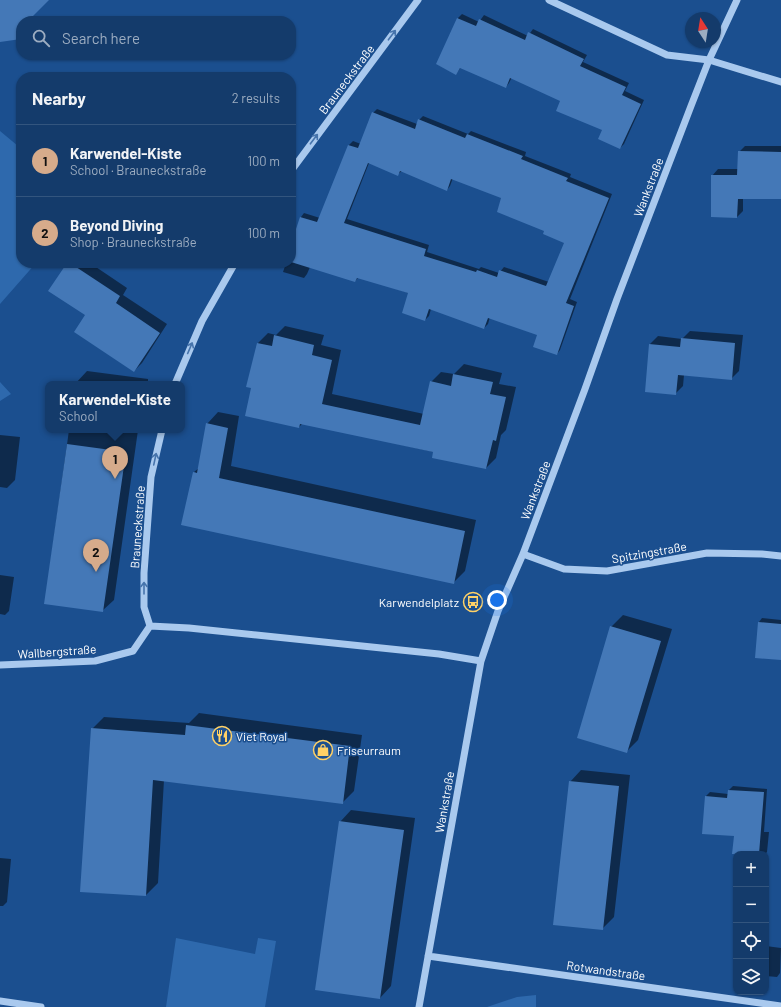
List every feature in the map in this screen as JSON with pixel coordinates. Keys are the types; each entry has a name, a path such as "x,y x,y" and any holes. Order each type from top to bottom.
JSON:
{"street":[{"name":"Brauneckstraße","path":"296,164 418,0"},
{"path":"548,0 667,55 709,60 781,82"},
{"name":"Wankstraße","path":"419,1007 481,661 498,611 523,554 617,299 709,60 737,0"},
{"path":"176,381 202,321 232,268"},
{"name":"Brauneckstraße","path":"150,626 144,606 144,573 151,477 161,433"},
{"name":"Spitzingstraße","path":"523,554 564,569 607,571 707,553 762,554 781,556"},
{"path":"150,626 189,628 439,654 481,661"},
{"name":"Wallbergstraße","path":"0,665 95,661 133,651 150,626"},
{"name":"Rotwandstraße","path":"428,956 781,1006"},
{"path":"0,1001 41,1007"}],"shaded area":[{"path":"0,131 16,144 16,268 32,268 0,304"},
{"path":"0,382 11,394 0,401"},
{"path":"176,938 255,954 258,938 276,941 265,1007 166,1007"},
{"path":"536,995 536,1007 487,1007 517,997"}],"building":[{"path":"0,0 49,0 33,16 16,16 16,40 0,42"},
{"path":"457,18 476,26 479,19 525,40 528,32 584,59 580,66 626,87 622,95 641,104 620,149 598,139 602,130 556,111 560,101 510,78 506,88 460,68 456,75 436,64"},
{"path":"372,112 415,129 418,119 465,138 467,134 523,156 521,159 568,178 566,181 609,198 566,303 574,306 557,355 533,347 537,335 488,318 484,329 429,309 425,321 402,313 408,293 357,278 355,282 296,264 296,229 300,217 317,222 348,145 358,148","holes":["368,163 398,176 400,171 447,191 451,179 501,198 497,212 544,231 543,234 564,243 546,286 499,270 497,277 424,256 426,249 344,223"]},
{"path":"738,151 781,152 781,199 738,199 737,218 711,217 711,175 737,175"},
{"path":"64,268 78,268 120,296 116,303 160,333 134,372 74,332 85,315 48,291"},
{"path":"274,335 314,345 312,355 332,360 322,404 420,425 430,381 451,386 453,374 493,382 490,394 506,397 496,441 493,440 486,469 432,458 433,452 300,424 299,428 245,416 251,388 246,387 257,343 272,346"},
{"path":"681,338 735,343 732,380 678,375 676,395 645,392 649,344 680,347"},
{"path":"206,423 228,428 219,478 465,531 454,584 181,525 193,472 197,473"},
{"path":"67,444 126,452 103,612 44,604"},
{"path":"758,622 781,624 781,660 755,658"},
{"path":"610,626 661,641 627,753 577,738"},
{"path":"186,725 350,746 343,804 153,780 146,896 80,892 91,728 185,735"},
{"path":"569,781 619,786 603,930 553,925"},
{"path":"728,790 764,792 759,851 733,851 732,854 734,836 702,834 705,796 727,798"},
{"path":"339,821 404,830 380,999 315,990"}],"place":[{"name":"Karwendel-Kiste","path":"115,479"},
{"name":"Beyond Diving","path":"96,572"},
{"name":"Karwendelplatz","path":"473,602"},
{"name":"Viet Royal","path":"222,736"},
{"name":"Friseurraum","path":"323,750"}]}
